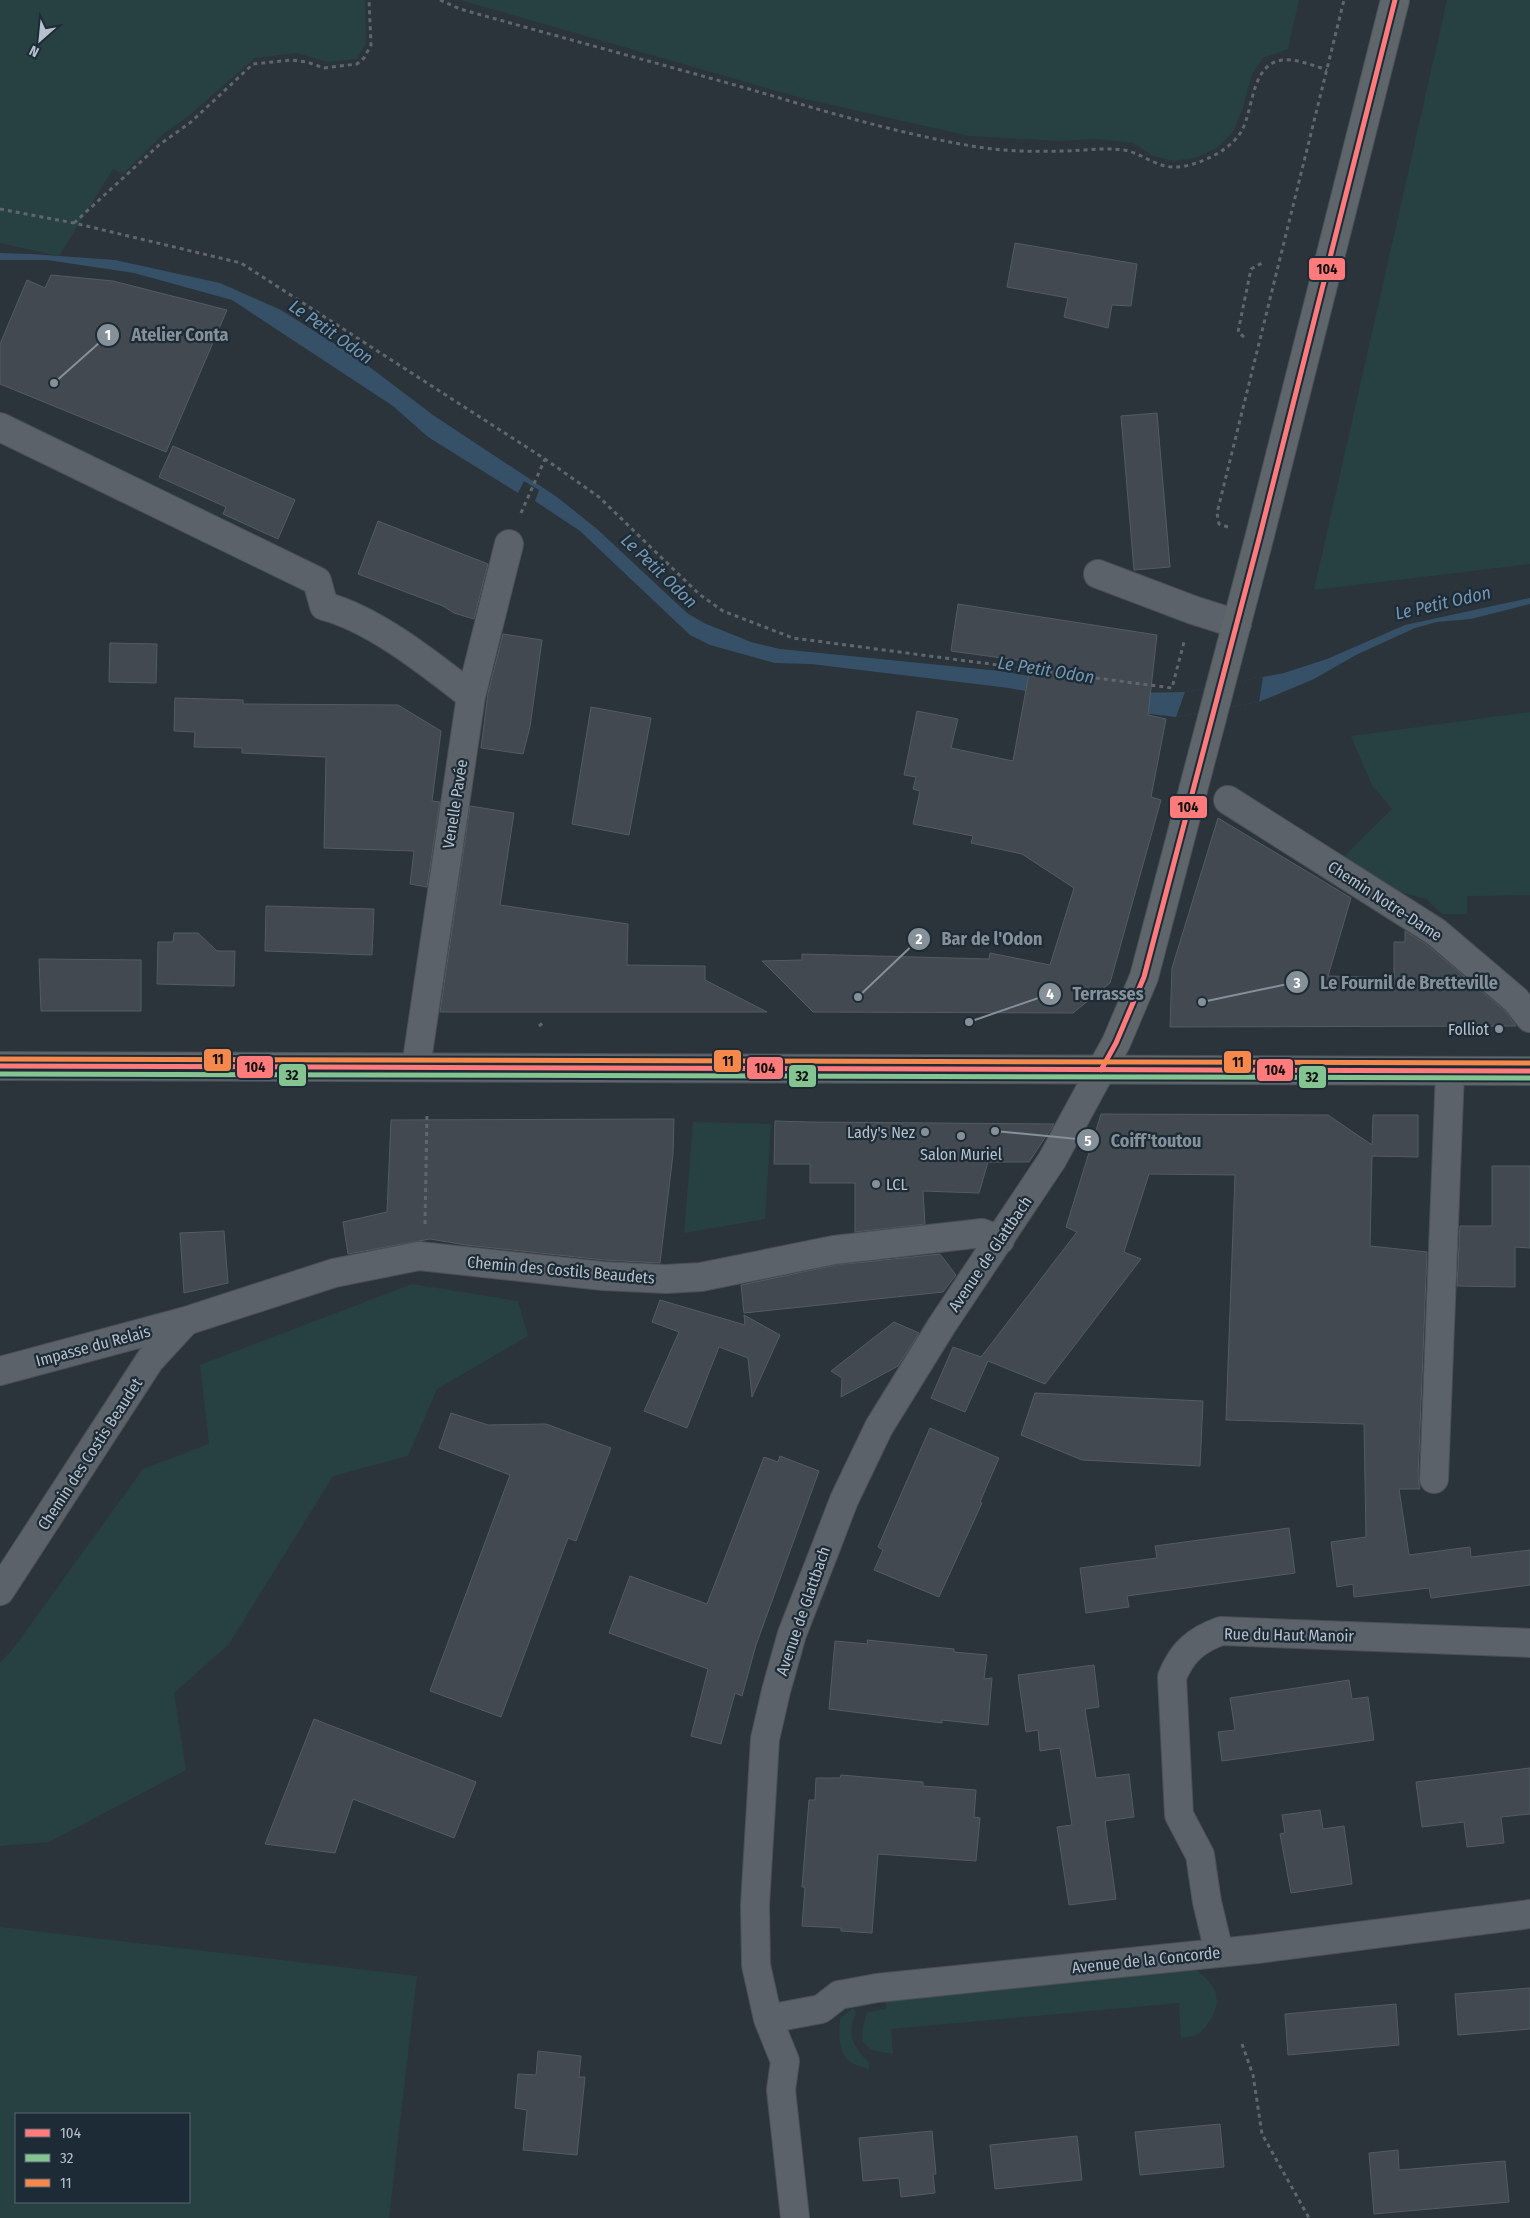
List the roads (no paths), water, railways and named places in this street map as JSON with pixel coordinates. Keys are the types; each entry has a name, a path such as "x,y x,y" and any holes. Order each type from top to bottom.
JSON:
{"main road":[{"path":"1101,1070 1116,1043 1144,977 1217,698 1226,621 1395,0"},
{"path":"0,1066 1530,1071"}],"street":[{"path":"0,427 316,581 324,606 338,610 386,635 433,666 471,696"},
{"name":"Venelle Pavée","path":"416,1067 471,696 509,544"},
{"path":"1098,574 1226,621"},
{"name":"Chemin Notre-Dame","path":"1228,800 1436,932 1516,1000 1530,1018"},
{"name":"Avenue de Glattbach","path":"795,2218 781,2090 785,2061 768,2019 756,1965 754,1905 765,1739 776,1691 792,1634 844,1500 879,1427 942,1326 1052,1160 1101,1070"},
{"path":"1434,1478 1450,1071"},
{"name":"Chemin des Costils Beaudets","path":"186,1321 334,1273 424,1257 654,1280 701,1277 834,1250 952,1236 982,1233 1000,1240"},
{"name":"Impasse du Relais","path":"0,1371 186,1321"},
{"name":"Chemin des Costis Beaudet","path":"0,1590 150,1360 186,1321"},
{"name":"Rue du Haut Manoir","path":"1220,1952 1207,1902 1200,1855 1179,1815 1172,1677 1178,1662 1190,1646 1204,1637 1221,1631 1530,1643"},
{"name":"Avenue de la Concorde","path":"768,2019 821,2010 839,1995 877,1988 1220,1952 1530,1914"}],"water":[{"path":"0,253 115,260 220,283 281,310 363,362 433,415 557,497 597,529 687,613 704,623 751,642 780,649 1000,671 1128,693 1185,692 1284,673 1327,659 1405,625 1530,598 1530,604 1471,619 1437,622 1415,628 1356,655 1314,679 1259,702 1176,717 1133,712 1009,688 811,664 775,663 710,645 690,635 580,531 535,501 539,490 524,481 518,493 428,437 393,406 232,300 134,273 47,260 0,260"}],"place":[{"name":"Atelier Conta","path":"54,383"},
{"name":"Bar de l'Odon","path":"858,997"},
{"name":"Le Fournil de Bretteville","path":"1202,1002"},
{"name":"Terrasses","path":"969,1022"},
{"name":"Folliot","path":"1499,1029"},
{"name":"Coiff'toutou","path":"995,1131"},
{"name":"Lady's Nez","path":"925,1132"},
{"name":"Salon Muriel","path":"961,1136"},
{"name":"LCL","path":"876,1184"}],"water label":[{"name":"Le Petit Odon","path":"331,332"},
{"name":"Le Petit Odon","path":"659,571"},
{"name":"Le Petit Odon","path":"1443,603"},
{"name":"Le Petit Odon","path":"1046,670"}]}
